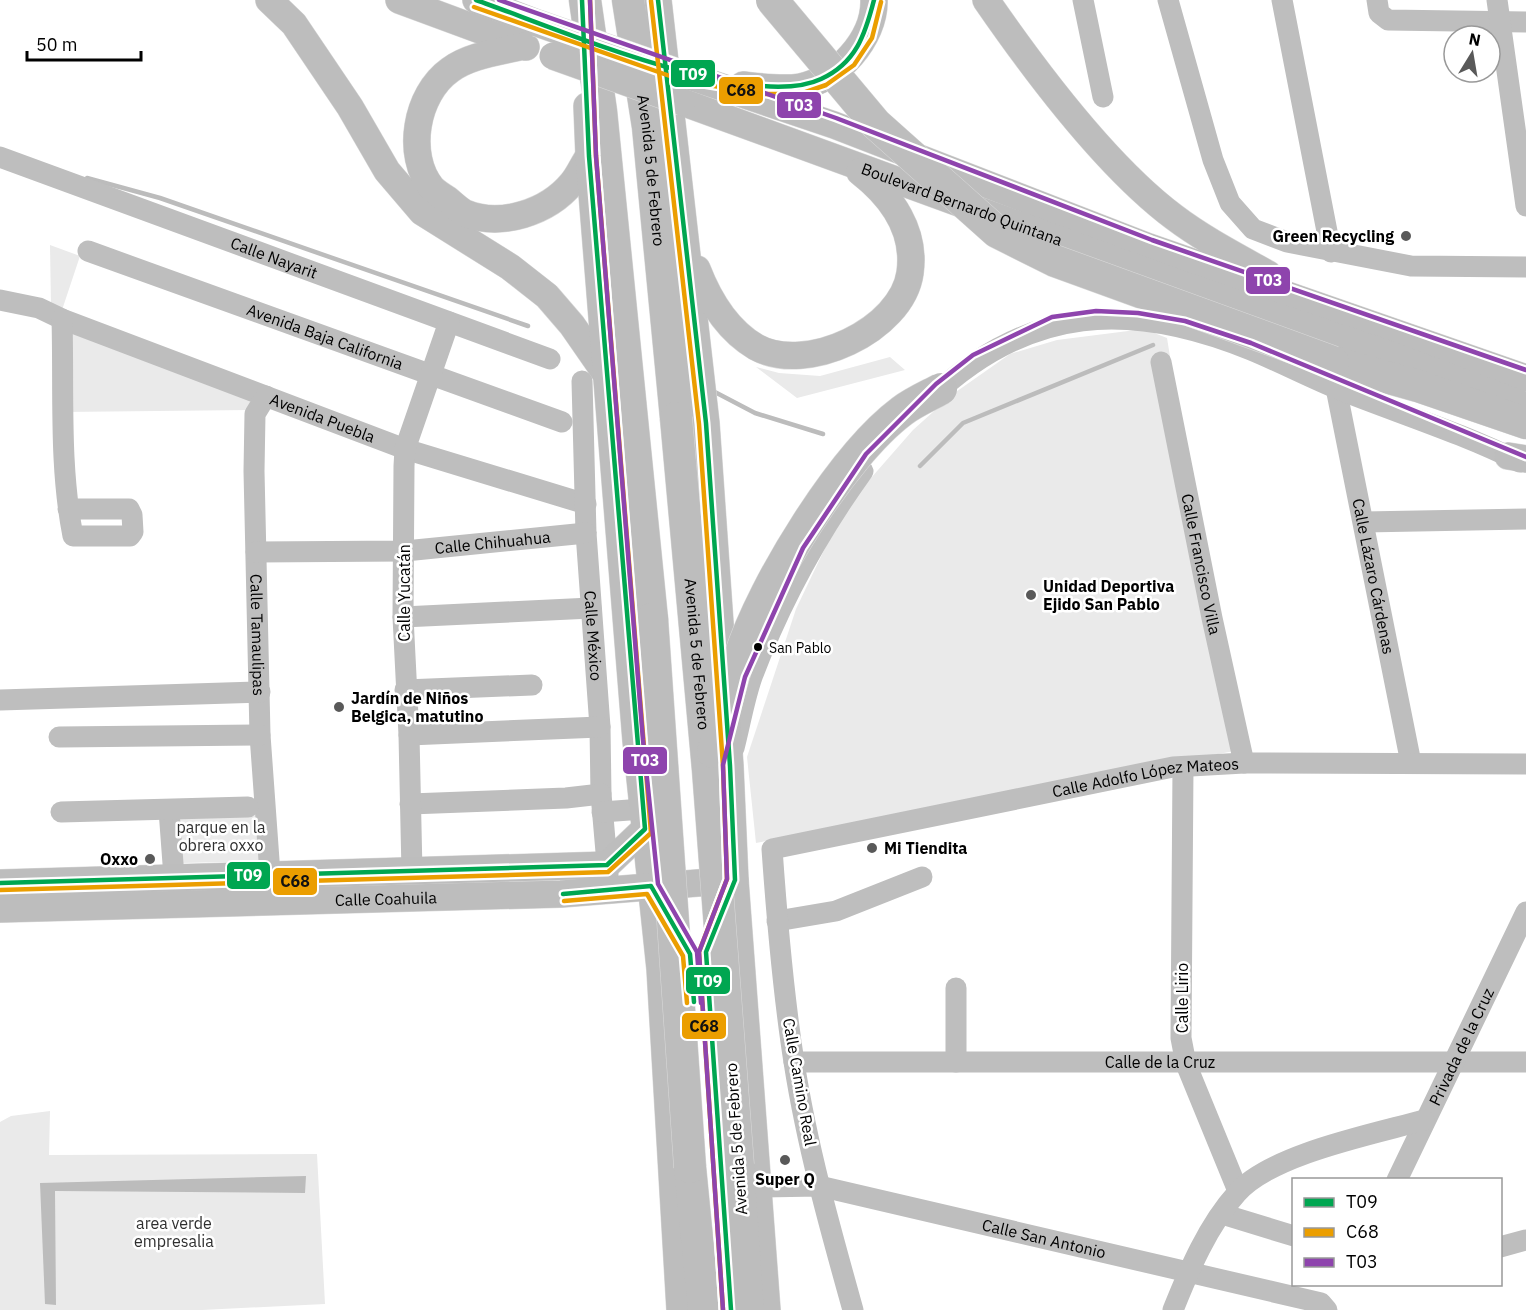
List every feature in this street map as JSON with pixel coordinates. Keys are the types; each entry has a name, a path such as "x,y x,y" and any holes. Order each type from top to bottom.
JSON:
{"highway":[{"path":"584,0 601,111 652,619 690,1167 704,1310"},
{"name":"Avenida 5 de Febrero","path":"628,0 648,127 676,418 719,768 738,1165 748,1310"},
{"path":"772,0 876,124 997,232 1055,261 1335,375 1418,386 1526,423"},
{"path":"719,768 740,654 762,603 789,554 849,465 901,412 941,388"}],"main road":[{"path":"269,0 294,24 350,107 387,171 422,212 510,267 547,296 572,325 594,378"},
{"name":"Boulevard Bernardo Quintana","path":"399,0 1189,287 1377,350 1526,406"},
{"name":"Boulevard Bernardo Quintana","path":"476,0 834,125 1149,247 1526,378"},
{"path":"584,0 594,378 660,969 680,1310"},
{"name":"Avenida 5 de Febrero","path":"658,0 706,423 719,768 735,880 767,1310"},
{"path":"682,73 764,87 800,87 822,79 849,60 865,35 874,0"},
{"path":"987,0 1078,122 1122,170 1173,216 1214,244 1277,279 1392,330"},
{"path":"524,46 481,56 450,70 428,93 418,122 418,158 432,188 465,213 504,219 533,211 556,197 572,183 589,156"},
{"path":"687,240 705,291 730,327 758,348 789,357 827,352 862,335 896,305 910,274 910,238 892,201 873,182 851,166 813,150"},
{"path":"609,878 644,819"},
{"name":"Calle Coahuila","path":"0,883 412,872 609,878 651,886 735,880"},
{"name":"Calle Coahuila","path":"0,909 609,878"}],"street":[{"path":"1085,0 1103,97"},
{"path":"1168,0 1213,160 1230,203 1253,229 1287,242 1411,266 1526,267"},
{"path":"1282,0 1332,252"},
{"path":"1497,0 1526,206"},
{"path":"1378,7 1388,20 1526,22"},
{"name":"Calle Nayarit","path":"0,157 550,359"},
{"name":"Avenida Baja California","path":"88,251 429,376 562,422"},
{"name":"Avenida Puebla","path":"0,300 39,308 62,319 405,449 585,504"},
{"path":"941,388 976,362 1010,343 1054,324 1096,318 1159,322 1335,375 1520,460"},
{"path":"62,319 68,509 74,537 130,536 133,532 132,512 126,509 68,509"},
{"name":"Calle Yucatán","path":"412,872 409,735 403,617 405,449 449,322"},
{"name":"Calle Francisco Villa","path":"1161,362 1214,629 1244,763"},
{"name":"Calle Lázaro Cárdenas","path":"1335,375 1411,764"},
{"name":"Calle México","path":"594,378 585,504 600,727 602,803 609,878"},
{"name":"Calle Tamaulipas","path":"266,396 255,414 256,552 260,735 270,874"},
{"path":"1364,522 1526,519"},
{"name":"Calle Chihuahua","path":"256,552 405,551 586,533"},
{"path":"403,617 591,608"},
{"path":"405,690 532,685"},
{"path":"0,700 260,692"},
{"path":"409,735 600,727"},
{"path":"58,737 260,735"},
{"name":"Calle Adolfo López Mateos","path":"772,849 1184,767 1244,763 1526,764"},
{"name":"Calle Lirio","path":"1184,767 1181,1038 1186,1064 1238,1191"},
{"path":"410,804 566,798 602,803 644,819"},
{"path":"61,812 248,807"},
{"path":"169,810 174,877"},
{"name":"Calle Camino Real","path":"772,849 777,921 794,1062 819,1186 853,1310"},
{"path":"777,921 836,910 922,877"},
{"name":"Privada de la Cruz","path":"1397,1178 1526,912"},
{"path":"1505,955 1526,949"},
{"path":"956,988 956,1062"},
{"name":"Calle de la Cruz","path":"794,1062 1186,1064 1526,1062"},
{"path":"1173,1310 1188,1273 1238,1191 1272,1168 1303,1154 1424,1120"},
{"name":"Calle San Antonio","path":"759,1188 819,1186 1321,1303 1327,1309"},
{"path":"1222,1214 1292,1236"},
{"path":"1502,1246 1526,1240"}],"green space":[{"path":"50,245 80,256 62,310 51,306"},
{"path":"61,326 250,394 250,410 63,412"},
{"path":"1144,329 1167,338 1234,751 756,843 747,757 796,609 836,525 864,486 913,430 953,394 1010,354 1057,340"},
{"path":"890,357 905,370 797,398 756,367 779,373 820,376"},
{"name":"parque en la obrera oxxo","path":"261,810 263,861 182,863 180,812"},
{"name":"area verde empresalia","path":"50,1111 49,1155 317,1154 325,1304 202,1310 0,1310 0,1122 11,1116"}],"shaded area":[{"path":"306,1176 305,1193 55,1191 56,1305 45,1304 40,1183"}],"waterway":[{"path":"87,178 160,198 528,326"},
{"path":"920,466 963,423 1153,345"},
{"path":"711,390 755,413 823,434"}],"transit line":[{"name":"T09","path":"476,0 599,45 700,76 748,85 789,86 821,79 843,65 863,36 874,0"},
{"name":"T03","path":"499,0 836,118 1152,240 1526,370"},
{"name":"T09","path":"0,883 607,865 645,829 589,156 582,0"},
{"name":"C68","path":"0,890 608,872 651,833 596,156 590,0"},
{"name":"T03","path":"590,0 596,156 643,740 658,884 697,952 701,1003"},
{"name":"T09","path":"658,0 706,423 730,766 735,880 706,952 731,1310"},
{"name":"C68","path":"651,1 699,424 723,766 727,879 699,952 723,1310"},
{"name":"C68","path":"474,7 684,81 762,94 800,94 826,85 854,65 872,38 881,2"},
{"name":"T03","path":"723,1310 699,952 727,879 723,765 745,677 803,548 866,454 936,384 973,355 1052,317 1096,311 1138,313 1185,321 1251,343 1526,457"},
{"name":"T09","path":"563,894 651,886 690,954 694,1002"},
{"name":"C68","path":"564,901 647,894 683,956 687,1003"}],"place":[{"name":"Green Recycling","path":"1406,236"},
{"name":"Unidad Deportiva Ejido San Pablo","path":"1031,595"},
{"name":"San Pablo","path":"758,647"},
{"name":"Jardín de Niños Belgica, matutino","path":"339,707"},
{"name":"Mi Tiendita","path":"872,848"},
{"name":"Oxxo","path":"150,859"},
{"name":"Super Q","path":"785,1160"}]}
